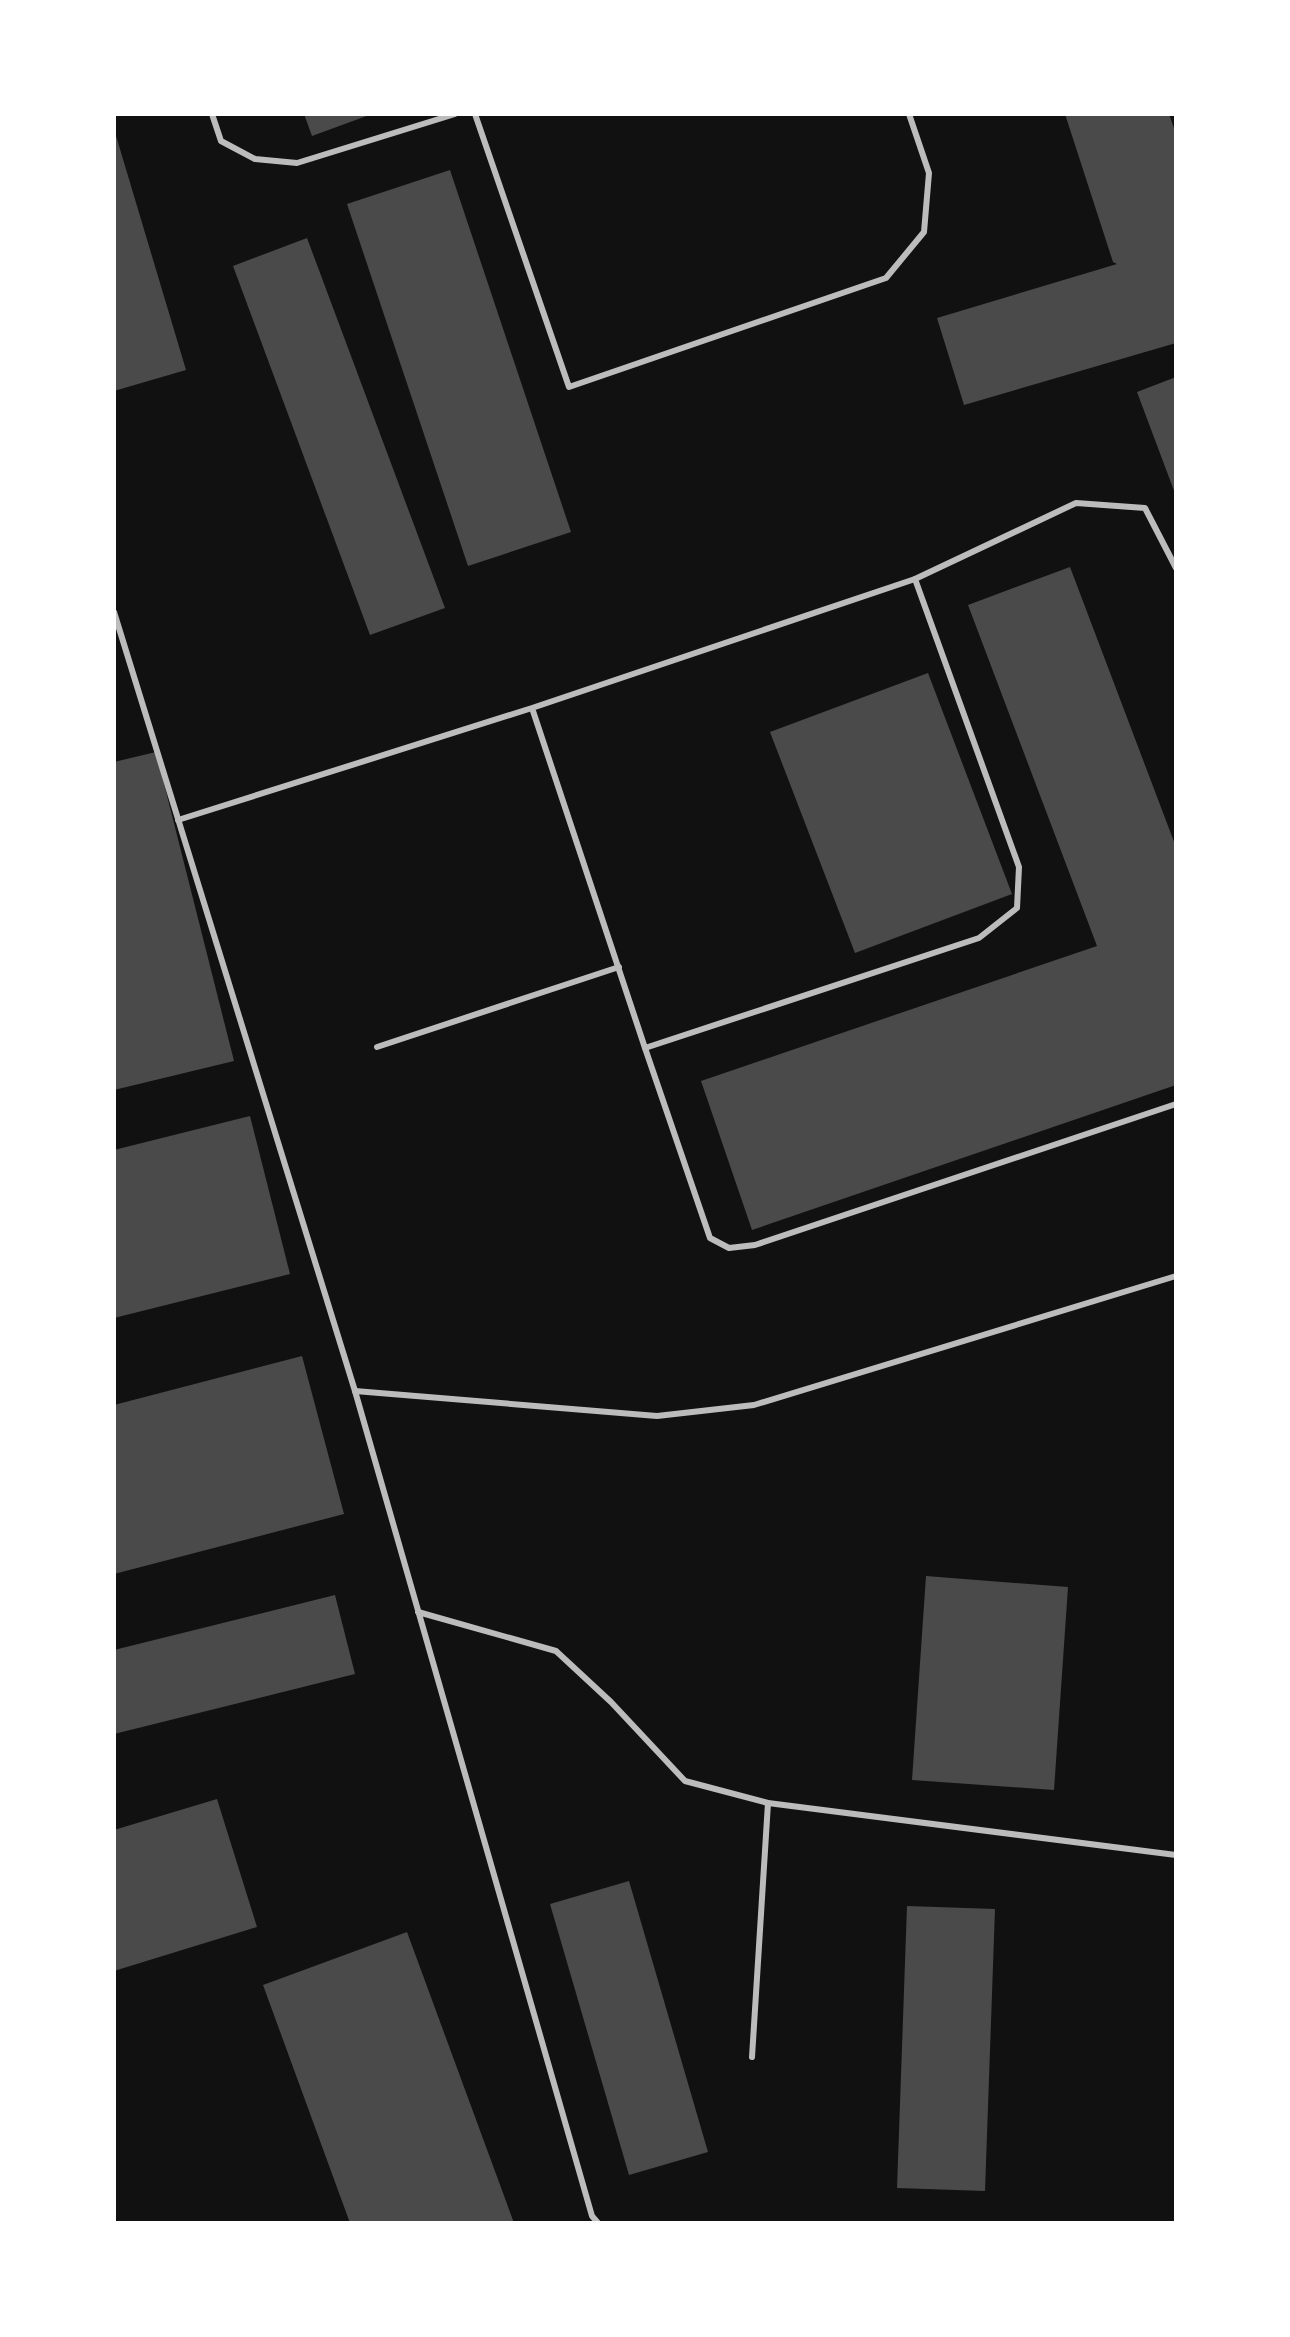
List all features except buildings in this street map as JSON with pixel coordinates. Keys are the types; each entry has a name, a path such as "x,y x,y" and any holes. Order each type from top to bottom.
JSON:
{"lane":[{"path":"212,114 221,141 255,159 297,163 455,114"},
{"path":"475,114 569,387 886,278 924,232 929,173 909,114"},
{"path":"178,820 532,708 915,579 1076,503 1145,508 1176,568"},
{"path":"645,1048 979,938 1017,908 1019,867 915,579"},
{"path":"114,612 355,1391 592,2216 598,2223"},
{"path":"532,708 710,1238 729,1248 755,1245 1176,1104"},
{"path":"377,1047 619,967"},
{"path":"355,1391 657,1416 754,1405 1176,1276"},
{"path":"418,1612 556,1651 611,1702 685,1781 768,1803 1176,1855"},
{"path":"752,2057 768,1803"}]}
